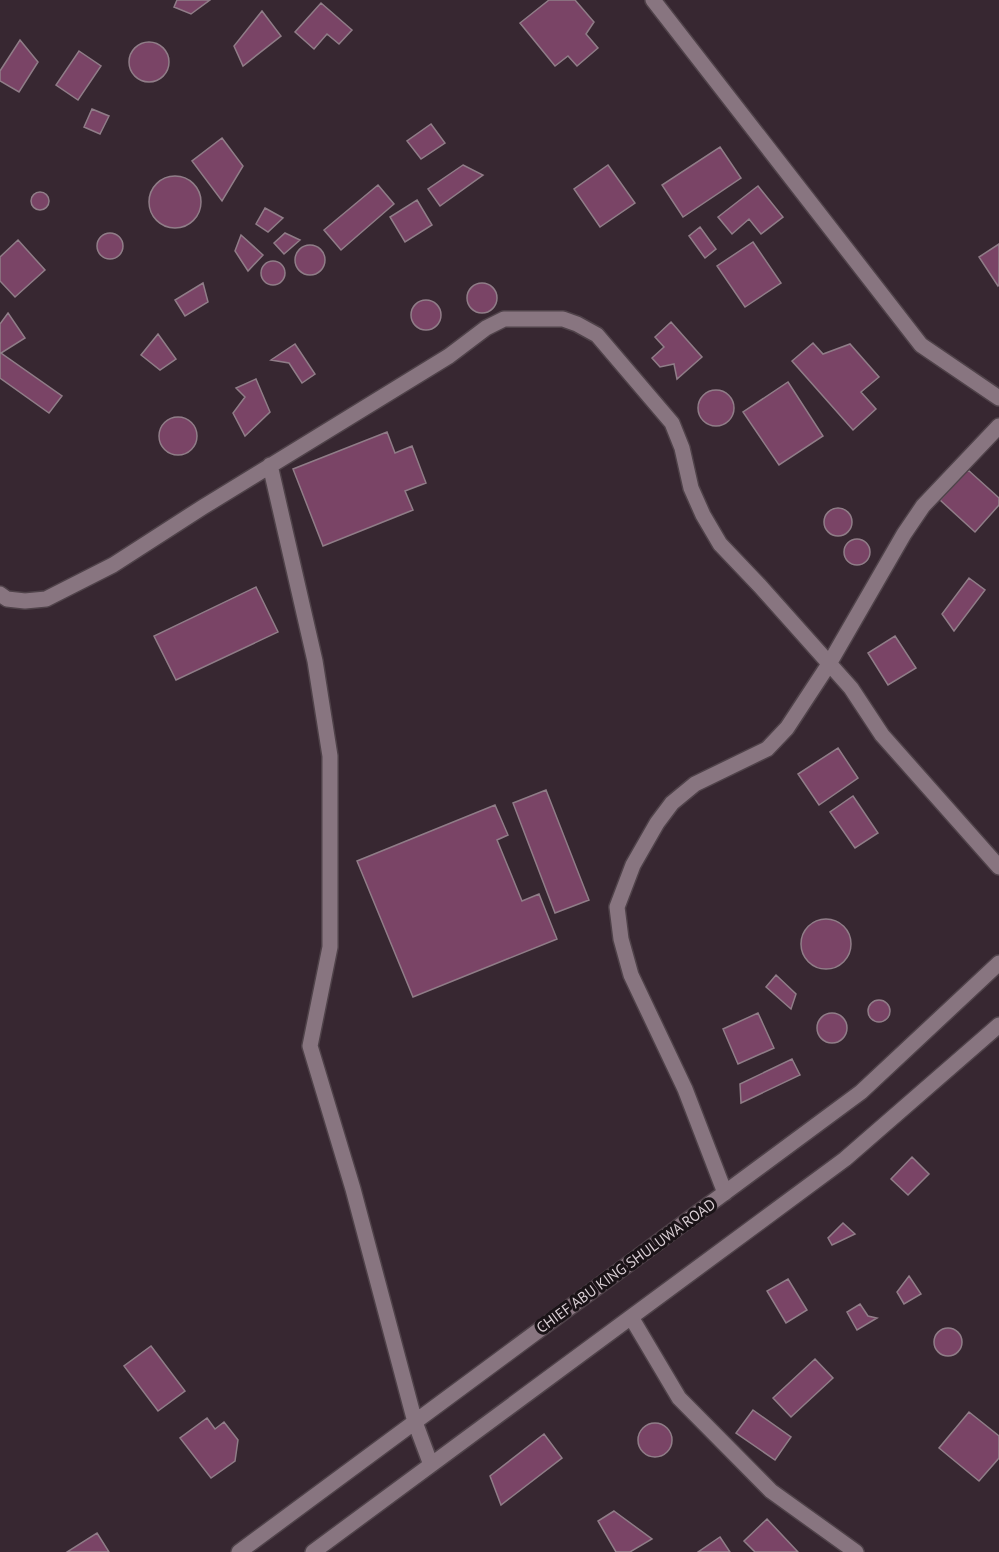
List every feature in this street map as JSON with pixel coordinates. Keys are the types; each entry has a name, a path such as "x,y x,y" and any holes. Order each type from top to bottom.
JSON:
{"street":[{"path":"653,0 921,345 999,398"},
{"path":"0,594 7,600 46,599 113,565 270,465 449,356 486,328 504,319 563,319 597,335 672,423 682,448 691,488 720,544 851,688 882,735 999,867"},
{"path":"725,1193 685,1089 632,975 621,939 617,907 633,865 657,823 672,803 695,784 767,749 787,728 829,664 904,534 923,506 999,426"},
{"path":"270,465 315,661 330,756 330,947 310,1046 353,1189 415,1422 431,1465"},
{"name":"CHIEF ABU KING SHULUWA ROAD","path":"239,1552 861,1092 999,963"},
{"path":"313,1552 846,1158 999,1025"},
{"path":"631,1317 679,1398 771,1491 856,1552"}],"building":[{"path":"177,0 210,0 191,14 174,7"},
{"path":"549,0 575,0 594,22 586,34 598,48 577,66 568,56 555,66 520,23"},
{"path":"321,3 352,30 339,44 327,34 314,49 295,32"},
{"path":"262,11 281,36 243,66 234,46"},
{"path":"20,40 38,62 19,92 0,81 0,71"},
{"path":"149,42 163,48 169,62 163,76 149,82 135,76 129,62 135,48"},
{"path":"79,51 101,66 78,100 56,85"},
{"path":"92,109 109,116 100,134 84,127"},
{"path":"431,124 445,143 421,159 407,141"},
{"path":"222,138 243,166 222,201 192,161"},
{"path":"720,147 741,178 683,217 662,185"},
{"path":"463,165 483,175 440,206 428,189"},
{"path":"608,165 635,203 600,227 574,189"},
{"path":"175,176 185,178 193,184 199,192 201,202 199,212 193,220 185,226 175,228 165,226 157,220 151,212 149,202 151,192 157,184 165,178"},
{"path":"378,185 394,204 341,250 324,230"},
{"path":"758,186 783,217 761,234 749,219 732,234 718,217"},
{"path":"36,192 44,192 49,197 47,208 36,210 31,205 31,197"},
{"path":"417,200 432,225 405,242 390,217"},
{"path":"265,208 283,218 268,232 256,224"},
{"path":"700,227 716,249 705,258 689,236"},
{"path":"110,233 119,237 123,246 119,255 110,259 101,255 97,246 101,237"},
{"path":"285,233 300,240 284,254 274,243"},
{"path":"241,235 263,255 248,271 235,251"},
{"path":"18,240 45,270 15,297 0,281 0,257"},
{"path":"753,242 781,283 745,307 717,266"},
{"path":"999,244 999,285 998,286 979,257"},
{"path":"310,245 321,249 325,260 321,271 310,275 299,271 295,260 299,249"},
{"path":"273,261 278,262 284,268 284,278 278,284 273,285 268,284 262,278 261,273 262,268 268,262"},
{"path":"203,283 208,302 185,316 175,300"},
{"path":"482,283 493,287 497,298 493,309 482,313 471,309 467,298 471,287"},
{"path":"426,300 437,304 441,315 437,326 426,330 415,326 411,315 415,304"},
{"path":"8,313 25,338 1,353 62,396 49,413 0,378 0,324"},
{"path":"671,322 702,357 677,379 674,364 660,367 652,358 664,347 655,337"},
{"path":"158,334 176,359 160,370 141,355"},
{"path":"813,343 823,354 850,344 879,377 861,392 876,409 853,430 792,361"},
{"path":"295,344 315,374 302,383 289,363 271,360"},
{"path":"256,379 270,412 245,436 233,413 245,397 236,388"},
{"path":"788,382 823,436 779,465 743,412"},
{"path":"716,390 729,395 734,408 729,421 716,426 703,421 698,408 703,395"},
{"path":"178,417 191,423 197,436 191,449 178,455 165,449 159,436 165,423"},
{"path":"387,432 395,453 412,446 426,483 405,491 413,510 323,546 293,469"},
{"path":"968,470 999,498 999,505 975,532 940,500"},
{"path":"838,508 848,512 852,522 848,532 838,536 828,532 824,522 828,512"},
{"path":"857,539 866,543 870,552 866,561 857,565 848,561 844,552 848,543"},
{"path":"969,578 985,590 954,631 942,614"},
{"path":"256,587 278,632 176,680 154,636"},
{"path":"895,636 916,668 888,685 868,653"},
{"path":"838,748 858,778 819,805 798,774"},
{"path":"546,790 589,900 555,913 513,803"},
{"path":"853,796 878,833 855,848 830,812"},
{"path":"495,805 508,835 497,840 522,901 539,894 557,939 413,997 357,861"},
{"path":"826,919 840,923 847,930 851,944 847,958 840,965 826,969 812,965 805,958 801,944 805,930 812,923"},
{"path":"776,975 796,994 791,1009 766,987"},
{"path":"879,1000 887,1003 890,1011 887,1019 879,1022 871,1019 868,1011 871,1003"},
{"path":"758,1013 774,1048 738,1064 723,1029"},
{"path":"832,1013 838,1014 846,1022 846,1034 838,1042 832,1043 826,1042 818,1034 817,1028 818,1022 826,1014"},
{"path":"792,1059 800,1075 741,1103 740,1084"},
{"path":"912,1157 929,1174 908,1195 891,1179"},
{"path":"843,1223 855,1234 832,1245 828,1238"},
{"path":"909,1276 921,1294 904,1304 897,1292"},
{"path":"788,1279 807,1310 786,1323 767,1291"},
{"path":"860,1304 868,1316 877,1318 857,1330 847,1312"},
{"path":"948,1328 958,1332 962,1342 958,1352 948,1356 938,1352 934,1342 938,1332"},
{"path":"151,1346 185,1391 158,1411 124,1366"},
{"path":"815,1359 833,1378 791,1417 773,1398"},
{"path":"753,1410 791,1437 775,1460 736,1433"},
{"path":"969,1412 999,1436 999,1458 979,1481 939,1448"},
{"path":"207,1418 215,1429 224,1422 238,1440 235,1461 211,1478 180,1438"},
{"path":"655,1423 667,1428 672,1440 667,1452 655,1457 643,1452 638,1440 643,1428"},
{"path":"544,1434 562,1458 501,1505 490,1476"},
{"path":"614,1511 652,1539 630,1552 616,1552 598,1521"},
{"path":"767,1519 798,1552 755,1552 744,1541"},
{"path":"97,1533 109,1552 67,1552"},
{"path":"720,1537 730,1552 698,1552"}]}
